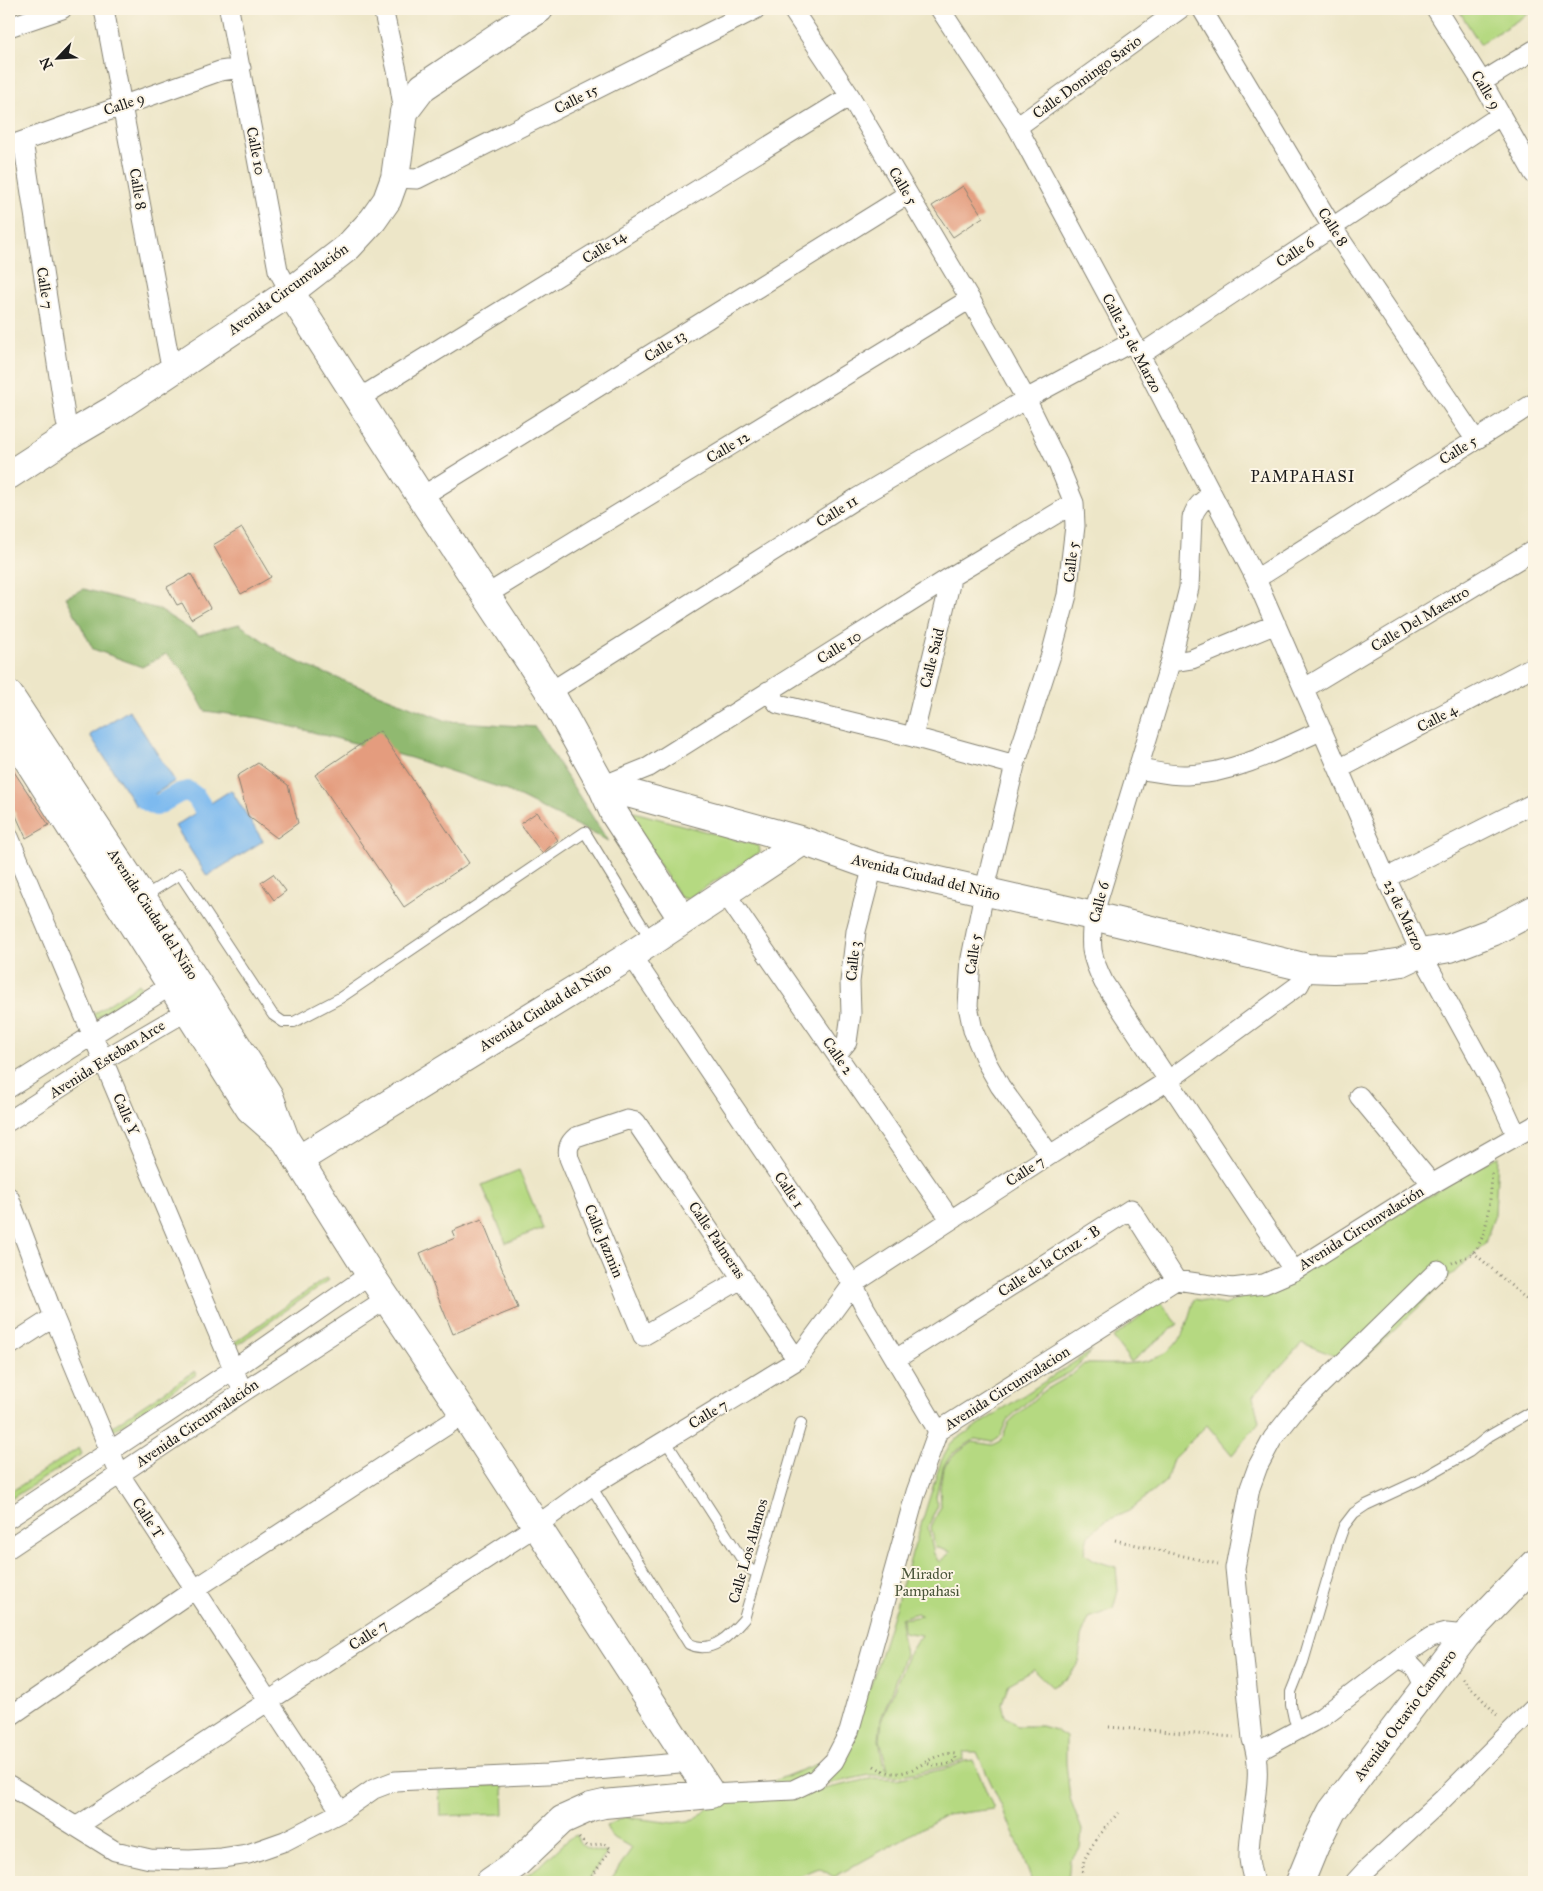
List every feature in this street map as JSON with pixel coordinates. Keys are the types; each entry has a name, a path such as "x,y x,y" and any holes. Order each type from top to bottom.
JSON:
{"main road":[{"name":"Avenida Circunvalación","path":"9,475 113,410 290,292 348,247 373,220 387,200 395,178 404,112 423,87 539,9"},
{"path":"290,292 421,497 550,692 602,786 615,815 684,920"},
{"name":"Avenida Ciudad del Niño","path":"10,700 142,897 181,979"},
{"name":"Avenida Ciudad del Niño","path":"9,730 181,979 197,1005 250,1110 291,1150 641,948 803,841 873,866 984,893 1093,916 1308,968 1364,968 1402,962 1421,953 1450,948 1492,932 1534,910"},
{"path":"602,786 803,841"},
{"path":"291,1150 386,1299 464,1414 711,1794 604,1804 562,1820 516,1864 490,1882"},
{"name":"Avenida Octavio Campero","path":"1300,1882 1332,1811 1466,1635 1534,1564"}],"street":[{"path":"9,27 62,9"},
{"name":"Calle 8","path":"104,9 169,357 176,368"},
{"name":"Calle 10","path":"229,9 278,270 290,292"},
{"path":"383,9 398,75 404,112"},
{"name":"Calle 15","path":"395,178 417,179 756,9"},
{"name":"Calle 5","path":"792,9 850,96 970,299 1026,399 1058,464 1074,503 1075,526 1067,595 1051,655 1015,765 984,893 971,958 968,1006 972,1030 1000,1086 1050,1155"},
{"name":"Calle 23 de Marzo","path":"940,9 1018,127 1256,579 1305,688"},
{"name":"Calle Domingo Savio","path":"1018,127 1180,9"},
{"name":"Calle 8","path":"1202,9 1332,227 1475,438"},
{"name":"Calle 9","path":"1436,9 1482,82 1534,174"},
{"path":"1482,82 1534,50"},
{"name":"Calle 9","path":"16,144 220,71 241,68"},
{"name":"Calle 14","path":"358,398 850,96"},
{"name":"Calle 6","path":"1136,349 1332,227 1501,115"},
{"name":"Calle 7","path":"16,144 66,422 72,434"},
{"name":"Calle 13","path":"421,497 908,194"},
{"name":"Calle 12","path":"486,595 970,299"},
{"name":"Calle 11","path":"550,692 858,498 1026,399 1136,349"},
{"name":"Calle 5","path":"1256,579 1534,402"},
{"name":"Calle 6","path":"1211,494 1195,508 1192,518 1189,588 1171,660 1093,916 1090,945 1095,965 1104,983 1294,1271"},
{"name":"Calle 10","path":"602,786 649,767 949,578 1074,503"},
{"name":"Calle Del Maestro","path":"1305,688 1534,550"},
{"name":"Calle Said","path":"913,737 950,584 949,578"},
{"path":"1171,660 1192,659 1276,624"},
{"name":"Calle 4","path":"1339,769 1534,666"},
{"name":"23 de Marzo","path":"1305,688 1386,878 1421,953 1495,1088 1517,1136"},
{"path":"768,691 778,704 913,737 1015,765"},
{"path":"1137,770 1186,775 1217,772 1242,766 1322,730"},
{"path":"1386,878 1534,803"},
{"name":"Calle Y","path":"9,837 244,1392"},
{"name":"Calle 3","path":"836,1054 847,1042 851,1014 850,982 856,931 873,866"},
{"name":"Calle 2","path":"725,893 950,1220"},
{"name":"Calle 1","path":"641,948 853,1284 938,1431"},
{"name":"Calle 7","path":"76,1827 536,1526 591,1486 797,1360 853,1284 1050,1155 1169,1080 1299,985 1308,968"},
{"name":"Avenida Esteban Arce","path":"9,1088 181,979"},
{"name":"Avenida Esteban Arce","path":"9,1121 103,1060 197,1005"},
{"path":"1359,1096 1432,1184"},
{"name":"Calle Palmeras","path":"569,1145 576,1137 627,1120 636,1122 797,1360"},
{"name":"Avenida Circunvalación","path":"1176,1280 1232,1288 1264,1284 1294,1271 1432,1184 1534,1126"},
{"name":"Calle Jazmin","path":"569,1145 567,1151 569,1158 643,1336 743,1278"},
{"name":"Calle T","path":"9,1197 54,1317 120,1475 341,1812"},
{"name":"Calle de la Cruz - B","path":"896,1359 1131,1209 1176,1280"},
{"path":"1254,1882 1250,1860 1256,1790 1254,1745 1236,1568 1250,1488 1258,1466 1273,1438 1297,1408 1438,1270"},
{"name":"Avenida Circunvalación","path":"9,1518 234,1369 370,1274"},
{"name":"Avenida Circunvalacion","path":"711,1794 793,1790 816,1779 834,1761 849,1732 916,1492 938,1431 1176,1280"},
{"name":"Avenida Circunvalación","path":"9,1548 386,1299"},
{"path":"9,1346 54,1317"},
{"path":"9,1717 195,1589 464,1414"},
{"path":"1254,1745 1300,1730 1322,1718 1398,1659 1431,1637 1446,1633 1466,1635"},
{"path":"1398,1659 1407,1661 1414,1666 1424,1688"},
{"path":"1355,1882 1443,1799 1534,1708"},
{"path":"9,1784 115,1851 150,1859 190,1860 248,1854 285,1841 341,1812 374,1789 395,1781 548,1774 691,1762"}],"lane":[{"path":"142,897 180,874 273,1015 283,1022 294,1022 340,998 585,832 641,948"},
{"path":"1300,1730 1294,1719 1291,1692 1304,1662 1338,1543 1344,1526 1354,1512 1418,1481 1469,1452 1489,1436 1534,1410"},
{"name":"Calle Los Alamos","path":"591,1486 689,1644 697,1648 710,1646 729,1636 744,1619 801,1423"},
{"path":"665,1440 746,1564 751,1570 757,1572"}],"path":[{"path":"1493,1166 1490,1199 1484,1230 1473,1252 1534,1306"},
{"path":"1115,1540 1236,1568"},
{"path":"1462,1678 1512,1730"},
{"path":"1109,1726 1254,1745"},
{"path":"874,1766 892,1774 908,1771 941,1755 955,1754 956,1759 952,1763 936,1766 925,1763"},
{"path":"1081,1882 1084,1860 1095,1840 1118,1813"},
{"path":"562,1820 575,1824 586,1833 579,1838 587,1846 604,1843 611,1849 588,1882"}],"green space":[{"path":"1458,9 1534,9 1534,10 1480,44"},
{"path":"84,589 158,609 199,635 239,624 284,655 304,665 447,721 535,727 608,841 504,789 411,758 259,718 205,711 183,670 166,654 142,667 93,649 66,597"},
{"path":"634,812 759,846 760,852 687,899 680,897 630,818"},
{"path":"139,984 142,988 83,1027 80,1023"},
{"name":"Mirador Pampahasi","path":"1498,1156 1495,1214 1485,1243 1358,1365 1302,1343 1253,1396 1259,1422 1232,1455 1207,1425 1173,1459 1166,1481 1129,1511 1104,1522 1088,1536 1084,1553 1096,1561 1116,1567 1118,1591 1113,1609 1089,1618 1081,1637 1079,1662 1068,1678 1052,1687 1034,1670 1009,1684 1002,1703 1005,1715 1017,1726 1041,1726 1055,1730 1066,1737 1066,1763 1070,1798 1082,1830 1080,1848 1070,1860 1068,1882 1032,1882 1019,1845 977,1752 963,1752 963,1760 948,1766 897,1776 870,1775 776,1795 740,1794 833,1758 871,1685 941,1461 952,1442 1093,1350 1071,1372 1046,1385 1007,1420 999,1438 993,1442 975,1439 952,1454 942,1468 936,1497 938,1505 928,1527 934,1554 939,1562 951,1552 935,1547 931,1527 941,1506 940,1488 943,1468 954,1455 973,1442 993,1445 1001,1441 1009,1422 1042,1392 1073,1374 1084,1364 1136,1363 1148,1361 1170,1350 1181,1336 1194,1299 1225,1305 1349,1242","holes":["917,1613 922,1616 902,1619 903,1632 921,1635 908,1655 882,1719 880,1741 888,1770 883,1763 879,1740 881,1719 905,1654 901,1634 901,1618"]},
{"path":"519,1170 543,1228 506,1243 482,1185"},
{"path":"326,1278 329,1280 220,1357 218,1354"},
{"path":"1159,1301 1178,1324 1131,1362 1113,1338"},
{"path":"195,1371 197,1374 101,1439 98,1436"},
{"path":"79,1448 82,1454 9,1500 9,1493"},
{"path":"973,1760 994,1809 946,1815 834,1877 819,1868 784,1882 609,1882 632,1848 611,1836 606,1826 625,1817 673,1823 695,1820 721,1798 778,1799 874,1778 896,1779 949,1768 965,1761"},
{"path":"503,1785 504,1814 440,1816 439,1787"},
{"path":"576,1835 584,1847 607,1853 586,1882 517,1882 542,1864 571,1837"}],"water":[{"path":"129,710 175,781 136,806 90,735"},
{"path":"231,790 263,841 207,876 175,826"}],"building":[{"path":"963,186 983,217 953,237 932,206"},
{"path":"242,528 271,577 241,594 213,545"},
{"path":"191,574 210,608 191,619 182,603 177,605 167,587"},
{"path":"380,731 469,863 404,907 315,775"},
{"path":"258,763 288,785 298,823 277,838 248,816 237,776"},
{"path":"9,764 49,825 26,838 9,800"},
{"path":"537,812 558,840 542,853 520,824"},
{"path":"273,874 286,891 274,900 261,882"},
{"path":"482,1219 518,1308 453,1334 420,1253 455,1238 452,1231"}],"waterway":[{"path":"145,800 156,806 179,793 188,791 196,797 203,808"}],"district":[{"name":"PAMPAHASI","path":"1303,476"}]}
